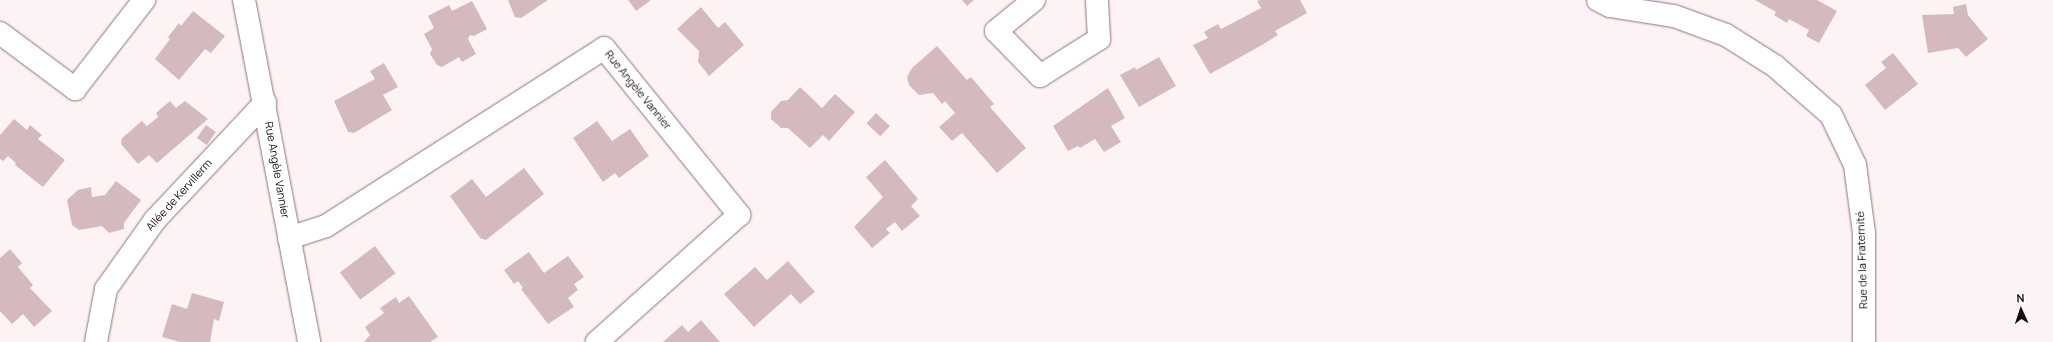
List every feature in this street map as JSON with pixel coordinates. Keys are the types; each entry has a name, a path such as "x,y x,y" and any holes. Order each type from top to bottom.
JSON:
{"street":[{"path":"0,33 75,89 144,0"},
{"name":"Rue Angèle Vannier","path":"244,0 309,342"},
{"path":"1034,0 996,31 1040,76 1099,39 1097,0"},
{"name":"Rue de la Fraternité","path":"1598,0 1610,6 1674,16 1726,34 1775,66 1831,115 1855,165 1864,233 1864,342"},
{"name":"Rue Angèle Vannier","path":"289,238 326,226 604,48 739,215 598,342"},
{"name":"Allée de Kervillerm","path":"96,342 106,289 110,283 155,220 264,103"}],"building":[{"path":"508,0 548,0 521,18 515,17"},
{"path":"628,0 651,0 636,11"},
{"path":"962,0 974,0 967,6"},
{"path":"1300,0 1307,13 1275,31 1278,35 1210,74 1193,45 1208,38 1204,32 1218,24 1221,29 1261,8 1257,1"},
{"path":"1755,0 1817,0 1837,11 1819,43 1806,36 1809,30 1789,19 1787,23 1774,15 1776,12"},
{"path":"472,1 487,29 474,36 470,35 468,39 476,54 462,62 459,57 442,67 437,65 430,54 432,49 424,34 434,28 428,16 449,5 452,11"},
{"path":"1966,4 1968,15 1988,39 1966,57 1958,48 1928,53 1922,15 1954,14 1953,7"},
{"path":"701,7 718,28 725,22 744,45 709,76 698,62 699,51 677,29"},
{"path":"193,11 225,36 211,53 205,49 179,80 155,59 170,39 168,37 179,23 181,26"},
{"path":"937,46 967,80 971,77 994,104 990,107 1026,148 997,173 962,133 952,141 939,127 955,113 945,101 942,104 933,93 919,95 909,85 907,77 912,68"},
{"path":"1893,53 1918,84 1885,110 1865,85 1886,68 1881,62"},
{"path":"1159,57 1176,86 1139,107 1120,75 1135,67 1136,70"},
{"path":"384,63 398,87 383,95 392,110 354,133 348,132 334,101 375,79 370,71"},
{"path":"800,87 822,108 835,94 855,112 829,141 823,135 810,148 788,128 781,128 771,119 771,112 781,101 788,100"},
{"path":"1108,88 1125,118 1111,126 1121,142 1104,152 1095,139 1080,148 1078,146 1068,151 1053,126"},
{"path":"170,101 176,108 185,101 208,119 157,163 149,155 138,164 121,144 122,138 142,121 147,126 158,117 156,113"},
{"path":"876,113 890,126 880,136 866,123"},
{"path":"14,119 27,130 30,125 42,135 38,139 65,160 43,187 15,165 16,163 8,156 3,161 0,159 0,135"},
{"path":"597,121 612,141 630,129 649,156 619,178 615,173 603,182 573,138"},
{"path":"206,125 216,132 207,145 197,138"},
{"path":"885,160 918,199 911,206 920,216 902,231 895,222 886,229 890,233 872,248 854,227 883,197 866,177"},
{"path":"524,168 544,194 486,240 480,238 450,196 472,179 486,197"},
{"path":"116,181 141,200 124,223 124,229 109,233 102,226 79,230 72,225 67,200 78,190 91,187 92,197 105,195"},
{"path":"375,246 395,273 360,300 340,272"},
{"path":"10,249 22,263 18,267 33,285 30,288 52,311 34,327 23,314 12,324 0,311 0,258"},
{"path":"529,252 544,273 568,256 584,277 574,284 578,290 568,298 574,307 548,324 521,289 523,288 518,281 514,284 504,270"},
{"path":"788,261 815,292 800,304 791,294 754,327 724,294 755,267 767,280"},
{"path":"192,293 224,302 219,321 214,319 210,342 180,342 162,337 172,304 187,309"},
{"path":"409,296 438,337 430,342 364,342 370,335 365,327 384,313 380,308 396,297 399,303"},
{"path":"701,320 720,342 663,342 682,325 688,332"}]}
